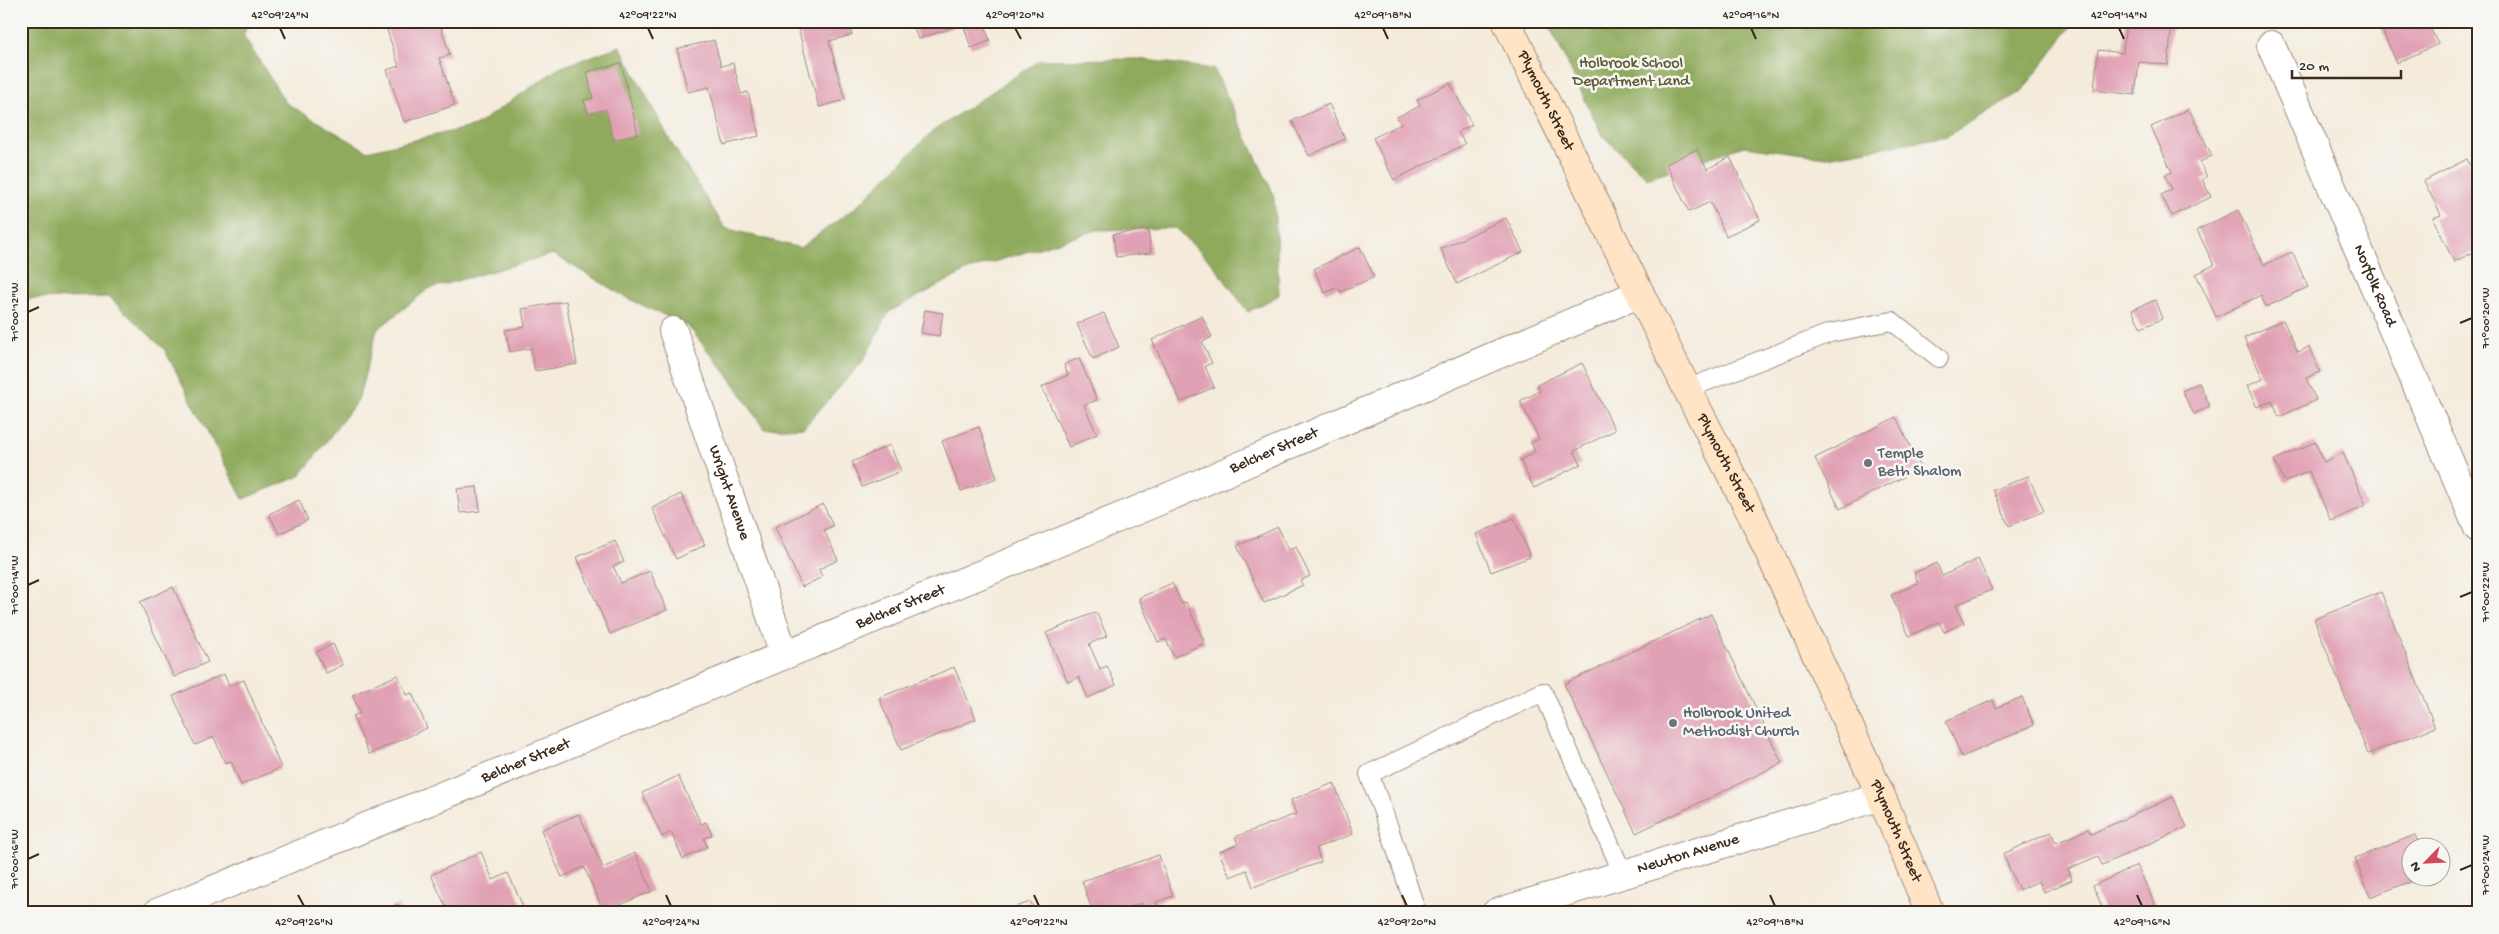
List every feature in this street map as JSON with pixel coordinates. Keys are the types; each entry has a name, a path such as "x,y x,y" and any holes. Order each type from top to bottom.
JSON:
{"main road":[{"name":"Plymouth Street","path":"1506,21 1687,389 1753,517 1881,796 1930,913"}],"street":[{"name":"Norfolk Road","path":"2271,45 2478,528"},
{"name":"Belcher Street","path":"170,910 784,654 1152,504 1640,293"},
{"name":"Wright Avenue","path":"673,331 784,654"},
{"name":"Newton Avenue","path":"1496,913 1881,796"}],"lane":[{"path":"1687,389 1830,333 1892,321 1939,358"},
{"path":"1417,913 1369,774 1543,692 1623,874"}],"green space":[{"path":"21,21 250,21 243,35 286,103 367,151 475,126 559,68 620,46 672,144 725,228 800,248 856,207 933,131 1040,60 1138,59 1214,69 1274,195 1279,295 1248,312 1212,263 1175,228 1097,230 968,270 889,312 863,361 804,427 764,429 733,382 688,326 627,298 553,254 428,289 377,330 358,400 300,476 243,499 164,349 109,297 21,299"},
{"name":"Holbrook School Department Land","path":"1547,21 2075,21 2022,91 1947,136 1827,157 1744,146 1647,178 1602,135"}],"building":[{"path":"384,21 439,21 450,55 439,58 455,105 404,122 387,70 399,66"},
{"path":"796,21 849,21 852,35 829,41 845,100 819,107"},
{"path":"912,21 983,21 990,41 971,48 963,24 918,39"},
{"path":"2126,21 2172,21 2168,65 2139,62 2135,95 2094,90 2098,50 2123,53"},
{"path":"2378,21 2427,21 2438,44 2397,63"},
{"path":"714,40 721,66 733,63 741,94 748,92 759,136 724,145 709,87 688,92 677,49"},
{"path":"621,63 638,134 613,140 606,109 588,114 584,100 593,98 587,72"},
{"path":"1450,83 1472,125 1458,132 1465,144 1394,180 1373,138 1401,124 1397,117 1420,106 1417,100"},
{"path":"1329,104 1345,139 1309,156 1292,121"},
{"path":"2189,109 2212,156 2200,162 2207,177 2202,179 2211,197 2172,216 2161,195 2172,189 2165,175 2172,172 2151,127"},
{"path":"1697,149 1707,169 1730,157 1760,220 1726,236 1710,202 1689,212 1666,164"},
{"path":"2467,159 2478,181 2478,250 2454,262 2433,218 2441,215 2424,181"},
{"path":"2238,210 2264,265 2292,252 2308,287 2266,307 2261,295 2216,317 2196,274 2214,265 2197,230"},
{"path":"1506,218 1523,252 1457,284 1441,249"},
{"path":"1148,230 1151,253 1116,257 1113,234"},
{"path":"1360,247 1374,277 1340,292 1338,287 1325,293 1314,269"},
{"path":"2155,300 2162,319 2141,328 2132,310"},
{"path":"566,301 577,364 535,371 531,348 510,352 505,330 525,327 522,309"},
{"path":"925,310 943,313 939,336 921,333"},
{"path":"1104,313 1119,347 1093,359 1077,324"},
{"path":"1202,316 1212,337 1202,342 1212,363 1205,366 1214,387 1181,402 1152,340"},
{"path":"2283,320 2298,352 2309,347 2320,372 2306,378 2316,400 2279,417 2272,401 2257,407 2247,386 2263,379 2244,338"},
{"path":"1079,358 1097,400 1084,405 1097,434 1069,447 1042,387 1068,375 1064,365"},
{"path":"1582,363 1615,430 1574,451 1581,464 1534,488 1520,460 1535,452 1531,443 1539,439 1520,401 1540,391 1537,385"},
{"path":"2199,383 2210,406 2194,414 2182,391"},
{"name":"Temple Beth Shalom","path":"1896,417 1921,468 1840,509 1815,458"},
{"path":"979,427 997,478 961,491 942,441"},
{"path":"2315,442 2324,462 2343,453 2366,505 2331,521 2309,471 2285,482 2274,460"},
{"path":"890,445 901,471 862,487 852,462"},
{"path":"2028,476 2044,511 2009,526 1993,490"},
{"path":"477,487 480,511 460,513 457,489"},
{"path":"681,494 705,545 676,559 652,508"},
{"path":"299,500 308,520 279,534 269,514"},
{"path":"823,504 833,526 824,530 838,560 819,569 822,577 802,587 775,527"},
{"path":"1514,518 1530,557 1491,572 1476,534"},
{"path":"1278,527 1289,550 1296,547 1310,576 1300,581 1303,585 1264,603 1237,546"},
{"path":"615,541 624,562 613,566 621,583 650,571 667,610 610,634 577,557"},
{"path":"1978,559 1992,590 1956,605 1964,623 1944,632 1939,622 1909,636 1891,595 1918,583 1914,573 1937,563 1942,576"},
{"path":"1172,583 1182,604 1186,602 1205,643 1174,657 1166,639 1158,642 1139,598"},
{"path":"173,587 208,662 174,677 140,602"},
{"path":"2381,592 2435,727 2368,754 2314,619"},
{"path":"1096,612 1107,636 1089,644 1100,669 1107,666 1116,685 1088,698 1079,677 1068,682 1046,633"},
{"name":"Holbrook United Methodist Church","path":"1711,614 1782,763 1636,833 1564,684"},
{"path":"333,644 343,665 326,673 316,652"},
{"path":"954,667 976,719 901,750 879,698"},
{"path":"224,674 229,686 244,680 281,768 241,785 231,761 225,763 214,737 195,745 173,696"},
{"path":"398,675 407,695 412,693 427,728 369,754 353,716 360,713 352,695"},
{"path":"2022,697 2034,725 1962,757 1946,721 1993,700 1996,708"},
{"path":"678,776 701,824 706,822 712,835 704,838 707,847 683,859 671,832 662,837 642,793"},
{"path":"1334,783 1353,834 1316,848 1321,862 1253,887 1247,870 1230,877 1219,852 1238,844 1235,837 1296,814 1291,800"},
{"path":"2173,797 2187,827 2102,865 2098,856 2068,869 2072,880 2044,892 2039,881 2019,890 2003,854 2051,832 2056,843 2088,829 2091,834"},
{"path":"579,814 603,868 635,853 652,891 604,912 584,867 562,877 541,830"},
{"path":"2402,840 2402,885 2370,897 2355,858"},
{"path":"481,852 493,880 508,873 526,913 449,913 431,875"},
{"path":"1159,855 1173,896 1156,902 1158,908 1145,912 1142,903 1113,913 1093,913 1082,881"},
{"path":"2137,865 2159,913 2105,913 2093,886"},
{"path":"1031,902 1035,913 999,913 999,912"},
{"path":"398,904 402,913 380,913"}],"place":[{"name":"Temple Beth Shalom","path":"1868,463"},
{"name":"Holbrook United Methodist Church","path":"1673,723"}]}
